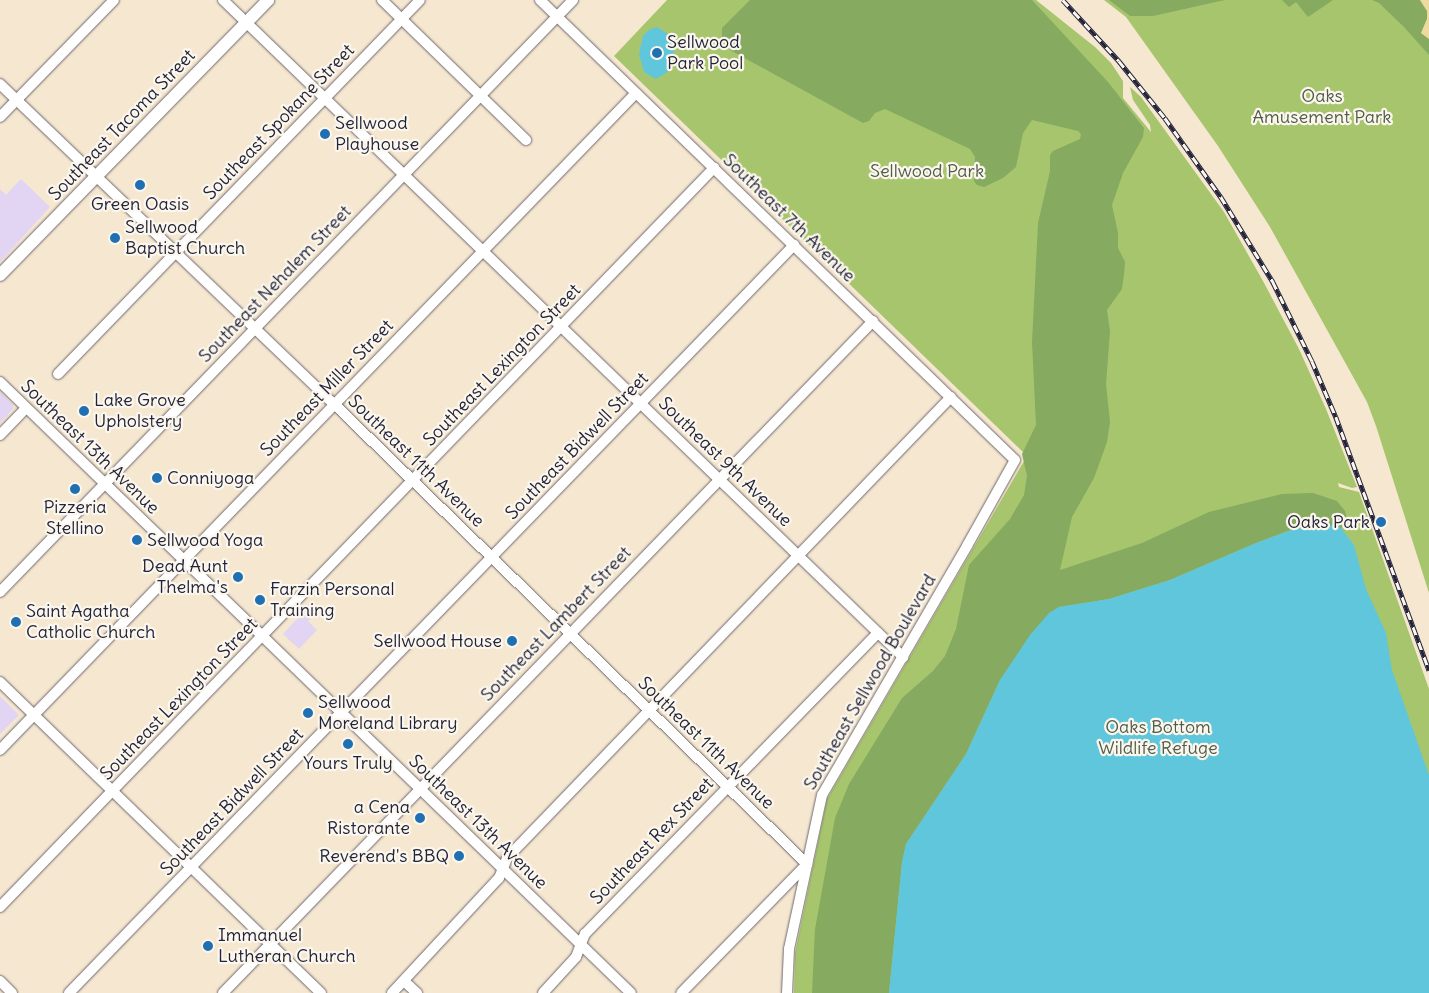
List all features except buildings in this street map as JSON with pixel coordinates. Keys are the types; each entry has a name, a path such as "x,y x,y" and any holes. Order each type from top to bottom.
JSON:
{"main road":[{"name":"Southeast Tacoma Street","path":"0,275 268,0"}],"street":[{"path":"0,117 114,0"},
{"name":"Southeast 9th Avenue","path":"223,0 903,657"},
{"path":"382,0 526,140"},
{"name":"Southeast Spokane Street","path":"58,374 420,0"},
{"name":"Southeast 7th Avenue","path":"540,0 952,397 1014,460"},
{"name":"Southeast Nehalem Street","path":"0,592 573,0"},
{"name":"Southeast 11th Avenue","path":"0,84 334,404 806,864"},
{"name":"Southeast Miller Street","path":"0,750 636,92"},
{"name":"Southeast Lexington Street","path":"0,907 714,168"},
{"name":"Southeast Bidwell Street","path":"69,993 794,245"},
{"name":"Southeast Lambert Street","path":"223,993 569,633 873,321"},
{"name":"Southeast 13th Avenue","path":"0,382 631,993"},
{"path":"392,993 499,878 506,858 952,397"},
{"path":"0,435 26,408"},
{"name":"Southeast Sellwood Boulevard","path":"787,993 788,949 822,795 903,657 1014,460"},
{"name":"Southeast Rex Street","path":"542,993 576,957 585,934 878,632"},
{"path":"0,682 321,993"},
{"path":"681,993 806,864"},
{"path":"0,981 12,993"},
{"path":"404,981 417,993"}],"shaded area":[{"path":"21,179 50,207 0,262 0,189 6,195"},
{"path":"0,392 13,405 13,409 0,423"},
{"path":"310,605 317,612 308,621 317,630 299,649 283,634"},
{"path":"0,696 19,715 0,734"}],"green space":[{"name":"Oaks Bottom Wildlife Refuge","path":"667,0 1036,0 1095,47 1111,63 1123,81 1123,98 1151,132 1150,125 1133,100 1130,87 1141,97 1224,212 1299,349 1326,409 1357,487 1352,488 1338,483 1339,487 1359,492 1429,689 1429,993 794,993 795,953 827,799 1027,456 614,56"},
{"path":"750,0 1032,0 1108,82 1144,128 1143,137 1123,173 1112,205 1118,233 1118,248 1125,262 1122,289 1107,310 1110,331 1106,384 1110,422 1107,442 1094,478 1072,517 1060,570 1142,543 1209,512 1282,494 1313,493 1337,501 1345,511 1347,519 1341,528 1322,526 1293,529 1170,580 1109,599 1059,607 1000,680 966,754 906,844 902,862 889,993 812,993 815,929 835,818 849,784 902,698 933,671 945,656 956,629 969,565 1010,519 1024,495 1027,476 1022,454 1036,425 1032,342 1038,223 1050,171 1050,155 1053,151 1080,139 1081,134 1078,131 1032,120 1023,133 1016,167 1003,178 984,187 977,185 974,181 975,157 970,149 885,109 875,113 869,121 863,123 730,50 722,41 722,28"},
{"name":"Oaks Amusement Park","path":"1104,0 1429,0 1429,593 1367,402 1270,227 1218,146 1126,17"},
{"path":"1109,0 1225,0 1153,16 1130,16"},
{"path":"1282,0 1333,0 1308,17 1296,2 1289,7"},
{"path":"1372,0 1420,0 1427,11 1427,19 1421,33 1429,39 1429,55 1404,27 1379,3"}],"sand":[{"path":"1420,0 1429,0 1429,39 1421,33 1427,19 1427,11"}],"water":[{"name":"Sellwood Park Pool","path":"657,27 668,34 674,51 669,71 656,79 644,72 639,54 643,36 649,30"},
{"path":"1333,525 1341,528 1354,545 1366,589 1386,633 1392,670 1429,775 1429,993 889,993 902,862 906,844 966,754 1000,680 1030,635 1049,613 1059,607 1109,599 1170,580 1256,543 1294,529"}],"railway":[{"path":"1063,0 1119,61 1165,118 1221,197 1273,282 1312,361 1336,417 1429,670"}],"place":[{"name":"Sellwood Park Pool","path":"657,53"},
{"name":"Sellwood Playhouse","path":"325,134"},
{"name":"Green Oasis","path":"140,185"},
{"name":"Sellwood Baptist Church","path":"115,238"},
{"name":"Lake Grove Upholstery","path":"84,411"},
{"name":"Conniyoga","path":"157,478"},
{"name":"Pizzeria Stellino","path":"75,489"},
{"name":"Oaks Park","path":"1381,522"},
{"name":"Sellwood Yoga","path":"137,540"},
{"name":"Dead Aunt Thelma's","path":"238,577"},
{"name":"Farzin Personal Training","path":"260,600"},
{"name":"Saint Agatha Catholic Church","path":"16,622"},
{"name":"Sellwood House","path":"512,641"},
{"name":"Sellwood Moreland Library","path":"308,713"},
{"name":"Yours Truly","path":"348,744"},
{"name":"a Cena Ristorante","path":"420,818"},
{"name":"Reverend's BBQ","path":"459,856"},
{"name":"Immanuel Lutheran Church","path":"208,946"}],"park label":[{"name":"Sellwood Park","path":"927,171"}]}
